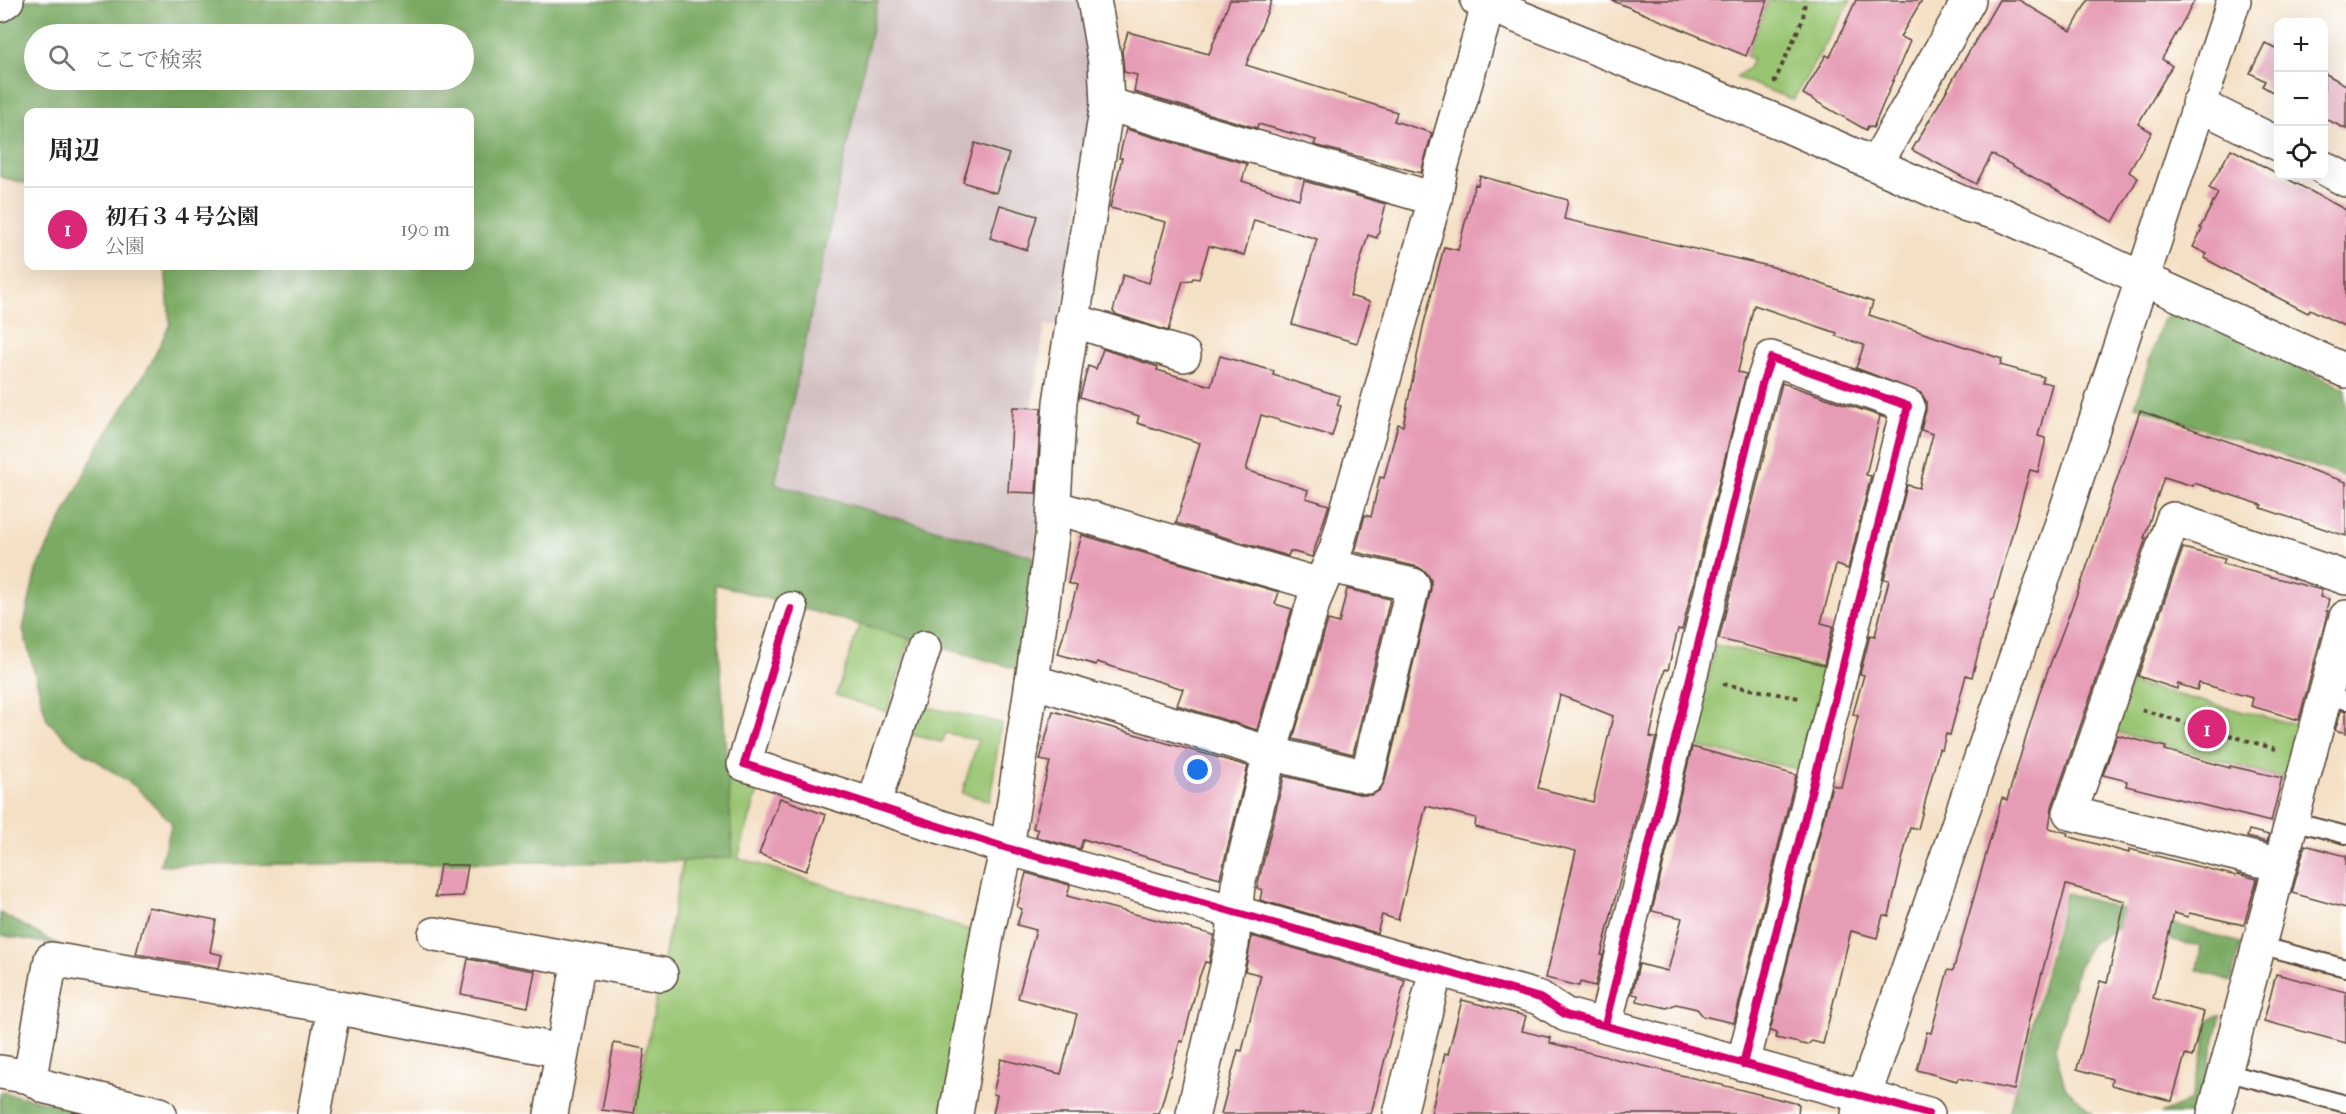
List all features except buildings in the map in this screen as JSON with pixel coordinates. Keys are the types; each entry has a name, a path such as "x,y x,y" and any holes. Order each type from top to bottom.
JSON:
{"street":[{"path":"0,5 7,0"},
{"path":"956,1114 988,930 1007,848 1032,681 1054,507 1060,402 1107,104 1105,62 1094,0"},
{"path":"1876,164 1970,0"},
{"path":"1862,1105 2056,541 2234,0"},
{"path":"1193,1114 1232,945 1238,885 1270,753 1325,575 1435,199 1483,3 1781,123 1967,205 2001,214 2346,371"},
{"path":"1107,104 1435,199"},
{"path":"2198,104 2274,142"},
{"path":"2328,170 2346,180"},
{"path":"1072,320 1184,355"},
{"path":"1605,1025 1762,384 1771,358 1908,406 1743,1064"},
{"path":"1032,681 1270,753 1367,777 1413,585 1325,575 1054,507"},
{"path":"2280,865 2070,813 2173,519 2346,578"},
{"path":"791,609 744,764 1007,848 1540,998 1566,1015 1743,1064 1862,1105 1928,1114"},
{"path":"2214,1114 2308,758 2336,698 2346,617"},
{"path":"873,806 924,648"},
{"path":"435,934 661,974"},
{"path":"160,1114 46,1087 15,1075 51,959 334,1007 562,1051"},
{"path":"551,1114 579,960"},
{"path":"1400,1114 1436,970"},
{"path":"314,1114 334,1007"}],"lane":[{"path":"2292,821 2346,836"},
{"path":"2259,945 2346,968"},
{"path":"2225,1072 2346,1104"}],"path":[{"path":"1772,86 1783,68 1803,19 1806,1"},
{"path":"1690,678 1833,704"},
{"path":"2111,697 2156,716 2308,758"}],"shaded area":[{"path":"878,0 1080,0 1092,53 1095,111 1059,327 1045,325 1032,406 1043,408 1039,508 1034,557 775,484"}],"green space":[{"path":"25,0 878,0 775,484 1034,557 1018,669 715,584 733,857 683,861 160,865 172,823 136,787 73,745 47,720 23,629 36,570 98,447 150,365 170,324 165,270 474,270 474,108 24,108 24,183 0,177 0,18"},
{"path":"1768,0 1851,0 1793,100 1736,77 1749,68 1753,59 1746,56"},
{"path":"2177,310 2346,389 2346,477 2135,406 2162,321"},
{"path":"860,624 910,638 887,712 836,695"},
{"path":"1716,645 1828,669 1803,770 1690,745"},
{"path":"2130,683 2300,726 2285,779 2113,731"},
{"path":"918,705 1001,723 990,801 962,793 978,740 946,733 942,742 909,734"},
{"path":"725,772 760,784 738,858 976,932 944,1114 634,1114 683,861 733,857"},
{"path":"2066,893 2241,943 2231,981 2197,970 2201,946 2173,941 2168,936 2140,925 2116,929 2092,943 2079,964 2055,1049 2065,1087 2093,1114 2009,1114"},
{"path":"0,913 59,945 0,935"},
{"path":"2221,1016 2196,1114 2160,1114 2190,1101 2202,1057 2208,1021"},
{"path":"0,1092 6,1093 97,1114 0,1114"}],"cycle path":[{"path":"1605,1025 1762,384 1771,358 1908,406 1743,1064"},
{"path":"791,609 744,764 1007,848 1540,998 1566,1015 1928,1114"}],"place":[{"name":"初石３４号公園","path":"2207,729"}]}
